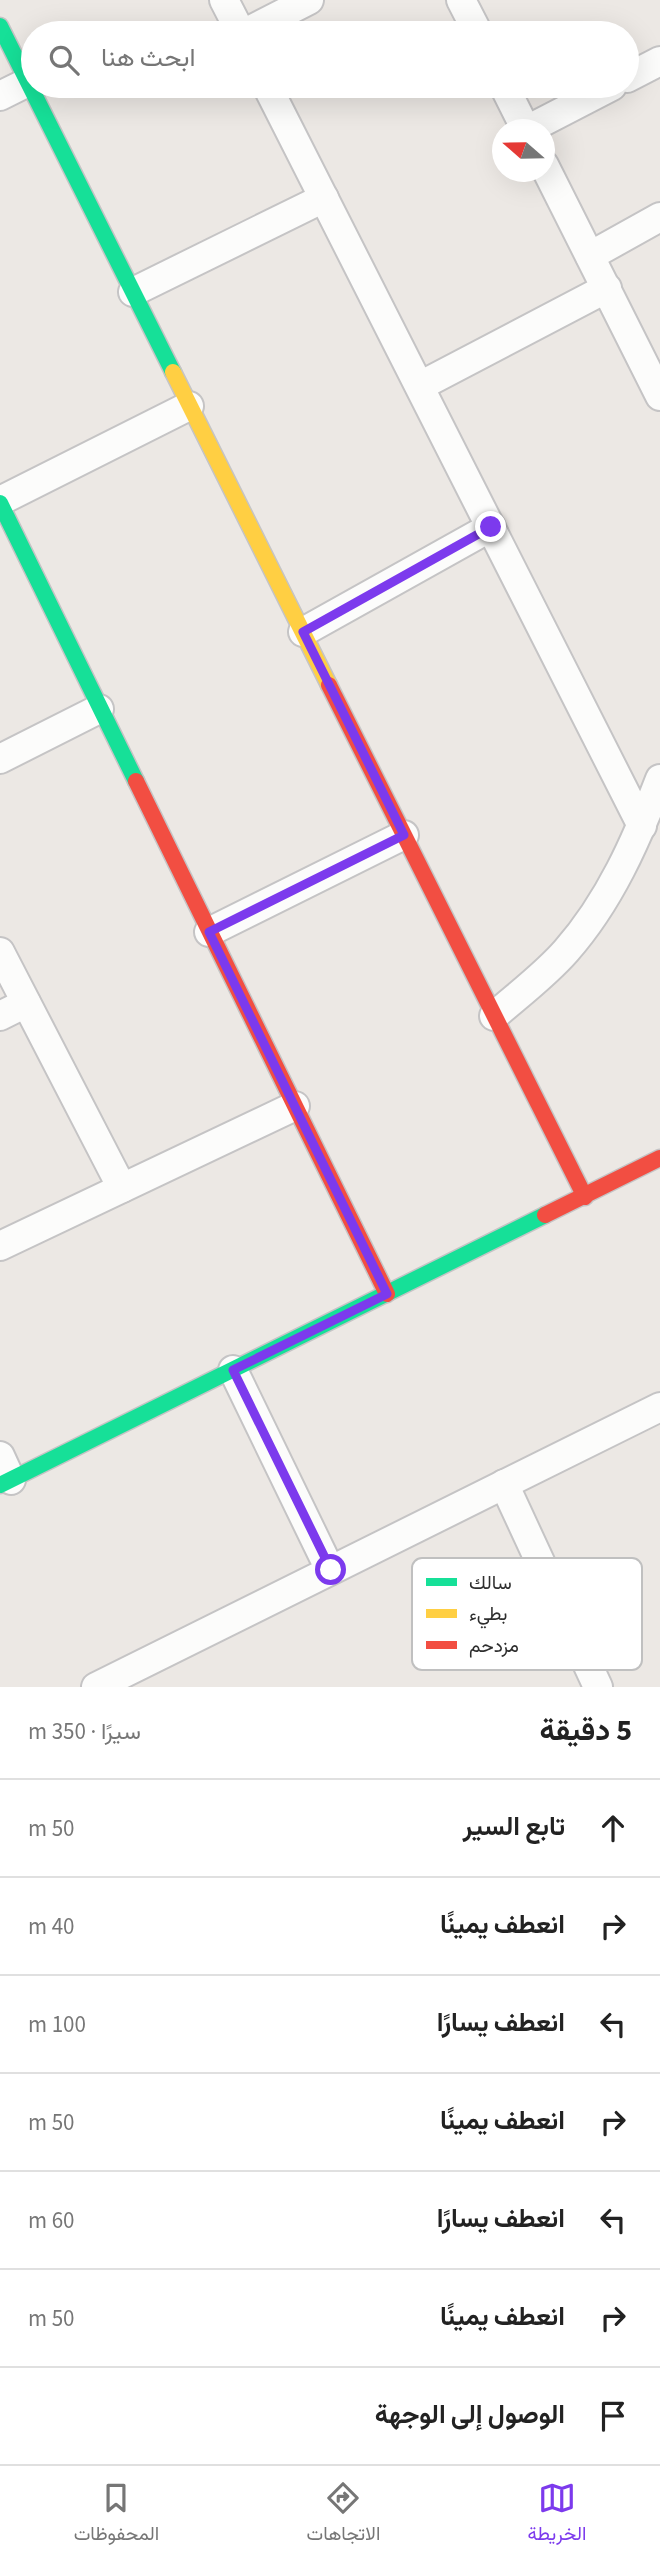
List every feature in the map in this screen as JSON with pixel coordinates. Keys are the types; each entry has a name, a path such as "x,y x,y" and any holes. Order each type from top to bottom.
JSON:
{"street":[{"path":"224,0 236,21"},
{"path":"267,21 309,0"},
{"path":"461,0 472,21"},
{"path":"0,26 21,68"},
{"path":"639,72 660,61"},
{"path":"0,96 21,86"},
{"path":"36,98 585,1196"},
{"path":"273,98 642,826"},
{"path":"510,98 521,119"},
{"path":"548,119 589,98"},
{"path":"553,182 660,396"},
{"path":"133,292 324,198"},
{"path":"590,256 660,217"},
{"path":"419,386 607,288"},
{"path":"189,406 0,502 387,1294"},
{"path":"303,632 491,527"},
{"path":"0,759 99,709"},
{"path":"494,1016 564,953 595,914 621,872 660,779"},
{"path":"209,932 404,835"},
{"path":"0,952 122,1188"},
{"path":"0,1016 26,1003"},
{"path":"0,1246 295,1106"},
{"path":"4,1474 233,1370 660,1158"},
{"path":"233,1370 331,1570"},
{"path":"96,1687 660,1406"},
{"path":"504,1484 538,1558"},
{"path":"590,1670 598,1687"}],"traffic: fast":[{"path":"0,26 21,68"},
{"path":"36,98 173,372"},
{"path":"0,503 136,781"},
{"path":"0,1485 545,1215"}],"traffic: slow":[{"path":"173,372 329,685"}],"traffic: jam":[{"path":"329,685 585,1197"},
{"path":"136,781 387,1294"},
{"path":"545,1215 660,1158"}],"route":[{"path":"331,1570 233,1370 387,1294 209,932 404,835 303,632 491,527"}]}
